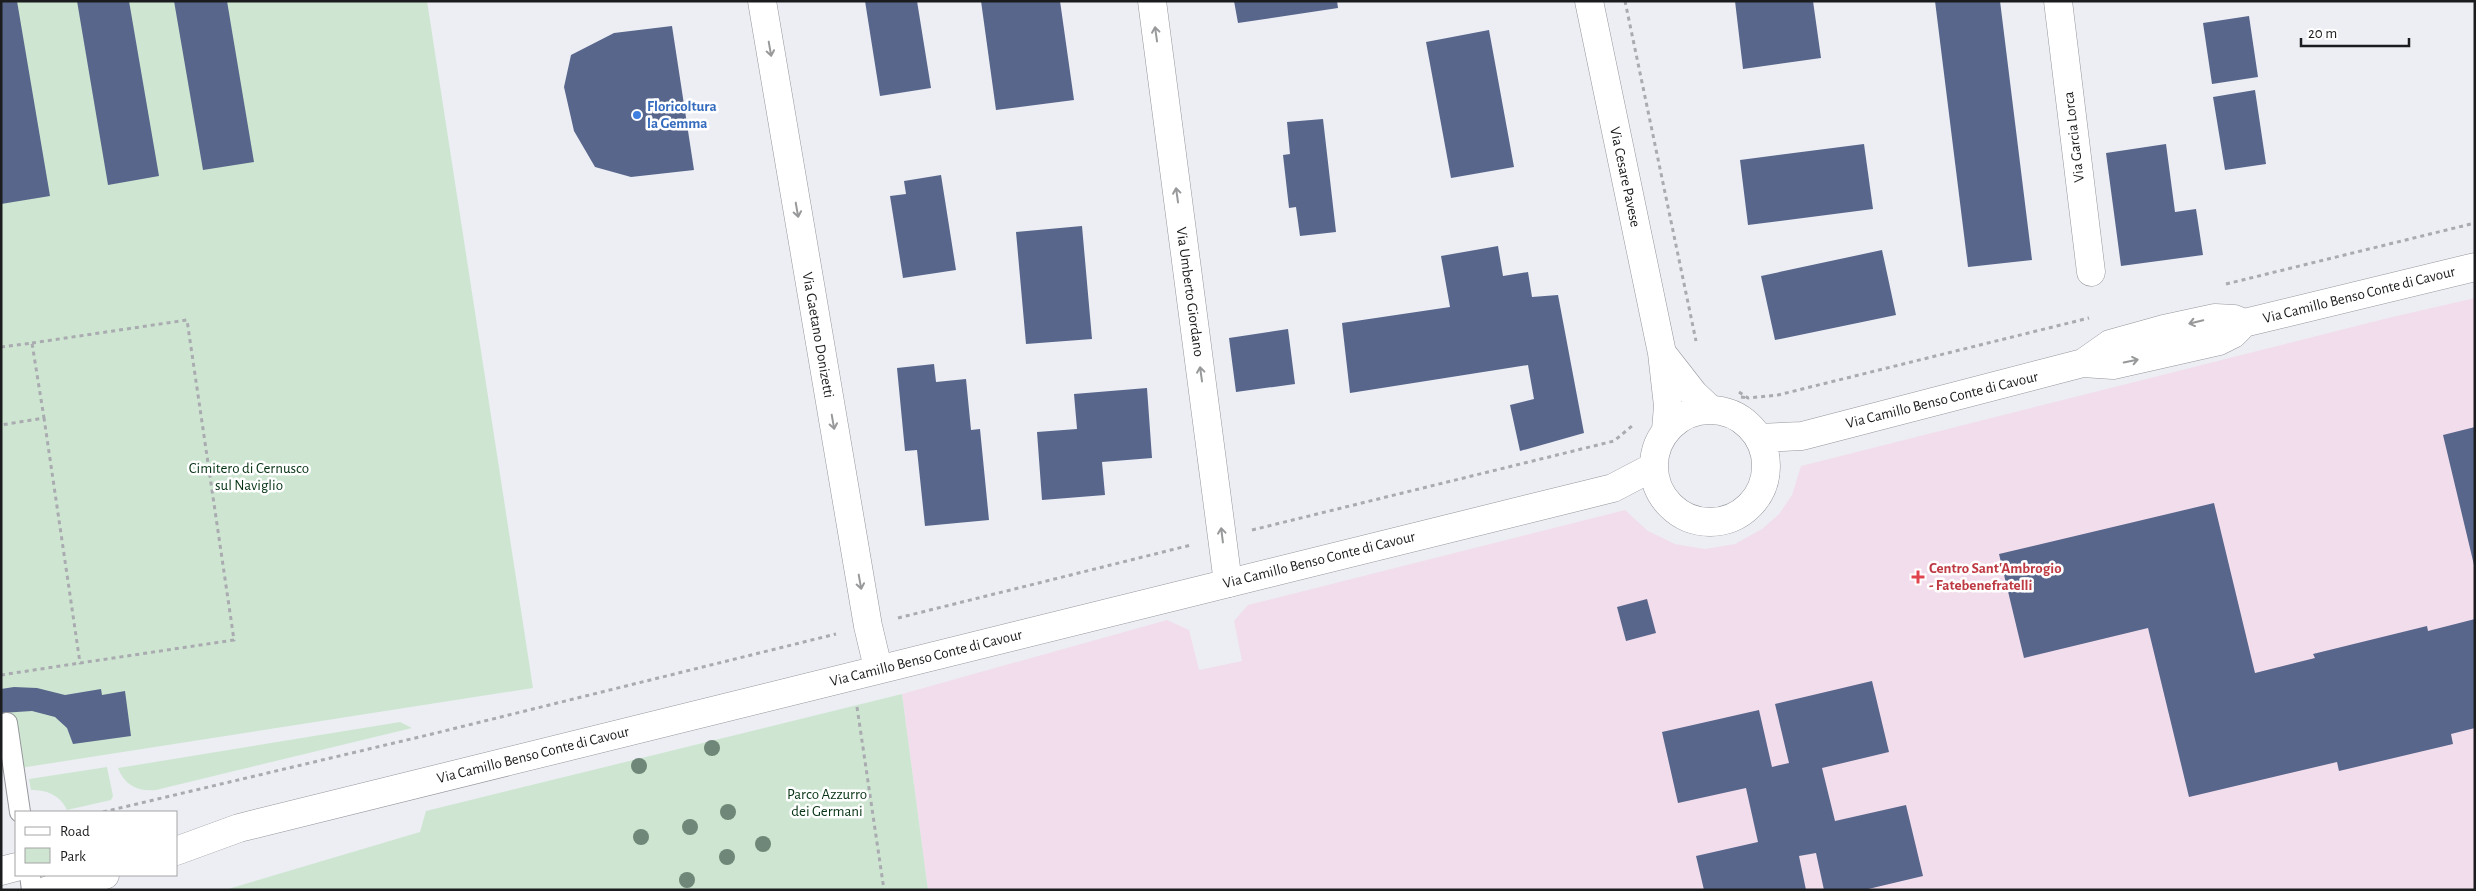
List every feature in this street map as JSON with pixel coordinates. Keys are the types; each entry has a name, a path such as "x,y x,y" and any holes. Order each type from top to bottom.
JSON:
{"street":[{"name":"Via Gaetano Donizetti","path":"762,1 868,626 878,668"},
{"name":"Via Umberto Giordano","path":"1152,1 1228,583"},
{"name":"Via Cesare Pavese","path":"1588,1 1662,353 1667,418"},
{"name":"Via Garcia Lorca","path":"2058,1 2090,272"},
{"name":"Via Camillo Benso Conte di Cavour","path":"1759,438 1802,436 2083,364 2113,365 2219,341 2233,334 2244,324 2475,267"},
{"name":"Via Cesare Pavese","path":"1662,353 1702,402"},
{"path":"1702,402 1740,418 1759,438 1765,454 1766,472 1762,488 1756,499 1744,511 1726,520 1709,523 1689,519 1671,508 1656,484 1653,467 1656,448 1667,418 1676,421 1702,402"},
{"path":"1766,472 1802,436"},
{"name":"Via Camillo Benso Conte di Cavour","path":"178,850 240,828 850,677 878,668 1613,488 1653,467"},
{"name":"Via Camillo Benso Conte di Cavour","path":"1613,488 1663,498"},
{"name":"Via Camillo Benso Conte di Cavour","path":"178,833 240,828"},
{"path":"1,871 15,867"},
{"path":"48,890 101,876"}],"lane":[{"path":"7,723 20,811"},
{"path":"30,876 32,890"}],"path":[{"path":"1625,1 1697,346"},
{"path":"2224,285 2475,223"},
{"path":"1702,402 1778,394 2097,316"},
{"path":"1,347 187,320 234,640 1,674"},
{"path":"32,343 80,663"},
{"path":"1732,387 1748,398"},
{"path":"1,424 44,418"},
{"path":"108,811 441,732 1614,441 1642,418 1667,418"},
{"path":"850,677 857,705 884,890"}],"shaded area":[{"name":"Centro Sant'Ambrogio - Fatebenefratelli","path":"2475,298 2475,890 928,890 902,694 1167,620 1189,630 1199,670 1242,661 1234,621 1248,605 1625,510 1648,531 1675,544 1705,549 1735,544 1762,529 1779,514 1792,495 1801,466 2388,318"}],"green space":[{"name":"Cimitero di Cernusco sul Naviglio","path":"1,1 427,1 533,688 1,771"},
{"name":"Parco Azzurro dei Germani","path":"902,694 928,890 225,890 420,832 426,811"},
{"path":"400,722 412,728 156,790 143,790 133,786 124,779 118,768"},
{"path":"107,767 113,796 111,800 67,810 61,801 52,794 31,790 29,779"}],"building":[{"path":"1,1 17,1 50,196 1,204"},
{"path":"77,1 129,1 159,176 108,185"},
{"path":"174,1 227,1 254,162 203,170"},
{"path":"865,1 917,1 931,88 880,96"},
{"path":"981,1 1060,1 1074,100 996,110"},
{"path":"1234,1 1337,1 1338,8 1238,23"},
{"path":"1735,1 1813,1 1821,58 1743,69"},
{"path":"1935,1 2000,1 2032,260 1968,267"},
{"path":"2249,16 2258,77 2212,84 2203,23"},
{"path":"672,26 694,170 631,177 595,167 574,131 564,87 571,55 614,33"},
{"path":"1489,30 1514,167 1451,178 1426,42"},
{"path":"2255,90 2266,164 2225,170 2213,97"},
{"path":"1323,119 1336,232 1300,236 1296,207 1289,208 1283,155 1290,154 1287,122"},
{"path":"1864,144 1873,209 1748,225 1740,160"},
{"path":"2166,144 2175,212 2196,209 2203,255 2121,266 2106,153"},
{"path":"941,175 956,270 903,278 890,196 906,194 904,181"},
{"path":"1082,226 1092,339 1026,344 1016,232"},
{"path":"1498,246 1503,276 1528,272 1532,297 1558,295 1584,433 1520,451 1510,405 1534,399 1528,365 1350,393 1342,323 1450,307 1441,256"},
{"path":"1882,250 1896,315 1775,340 1761,276"},
{"path":"1288,329 1295,384 1236,392 1229,338"},
{"path":"934,364 936,382 966,379 971,430 980,429 989,520 925,526 917,450 905,451 897,368"},
{"path":"1147,388 1152,458 1102,462 1105,495 1042,500 1037,432 1077,429 1074,394"},
{"path":"2475,427 2475,565 2474,565 2443,435"},
{"path":"2214,503 2255,673 2315,658 2313,654 2427,626 2428,631 2475,619 2475,728 2451,734 2453,744 2339,771 2337,762 2189,797 2148,628 2024,658 1999,554"},
{"path":"1647,599 1656,633 1626,641 1617,607"},
{"path":"1872,681 1889,752 1822,768 1835,821 1906,805 1923,876 1864,890 1824,890 1816,853 1799,856 1806,890 1704,890 1696,856 1758,842 1746,788 1678,803 1662,732 1759,710 1772,767 1789,763 1775,704"},
{"path":"14,687 37,688 65,695 101,689 102,695 125,691 131,736 73,744 67,728 55,717 32,711 1,713 1,689"}],"place":[{"name":"Floricoltura la Gemma","path":"637,115"},
{"name":"Centro Sant'Ambrogio - Fatebenefratelli","path":"1918,577"}]}
